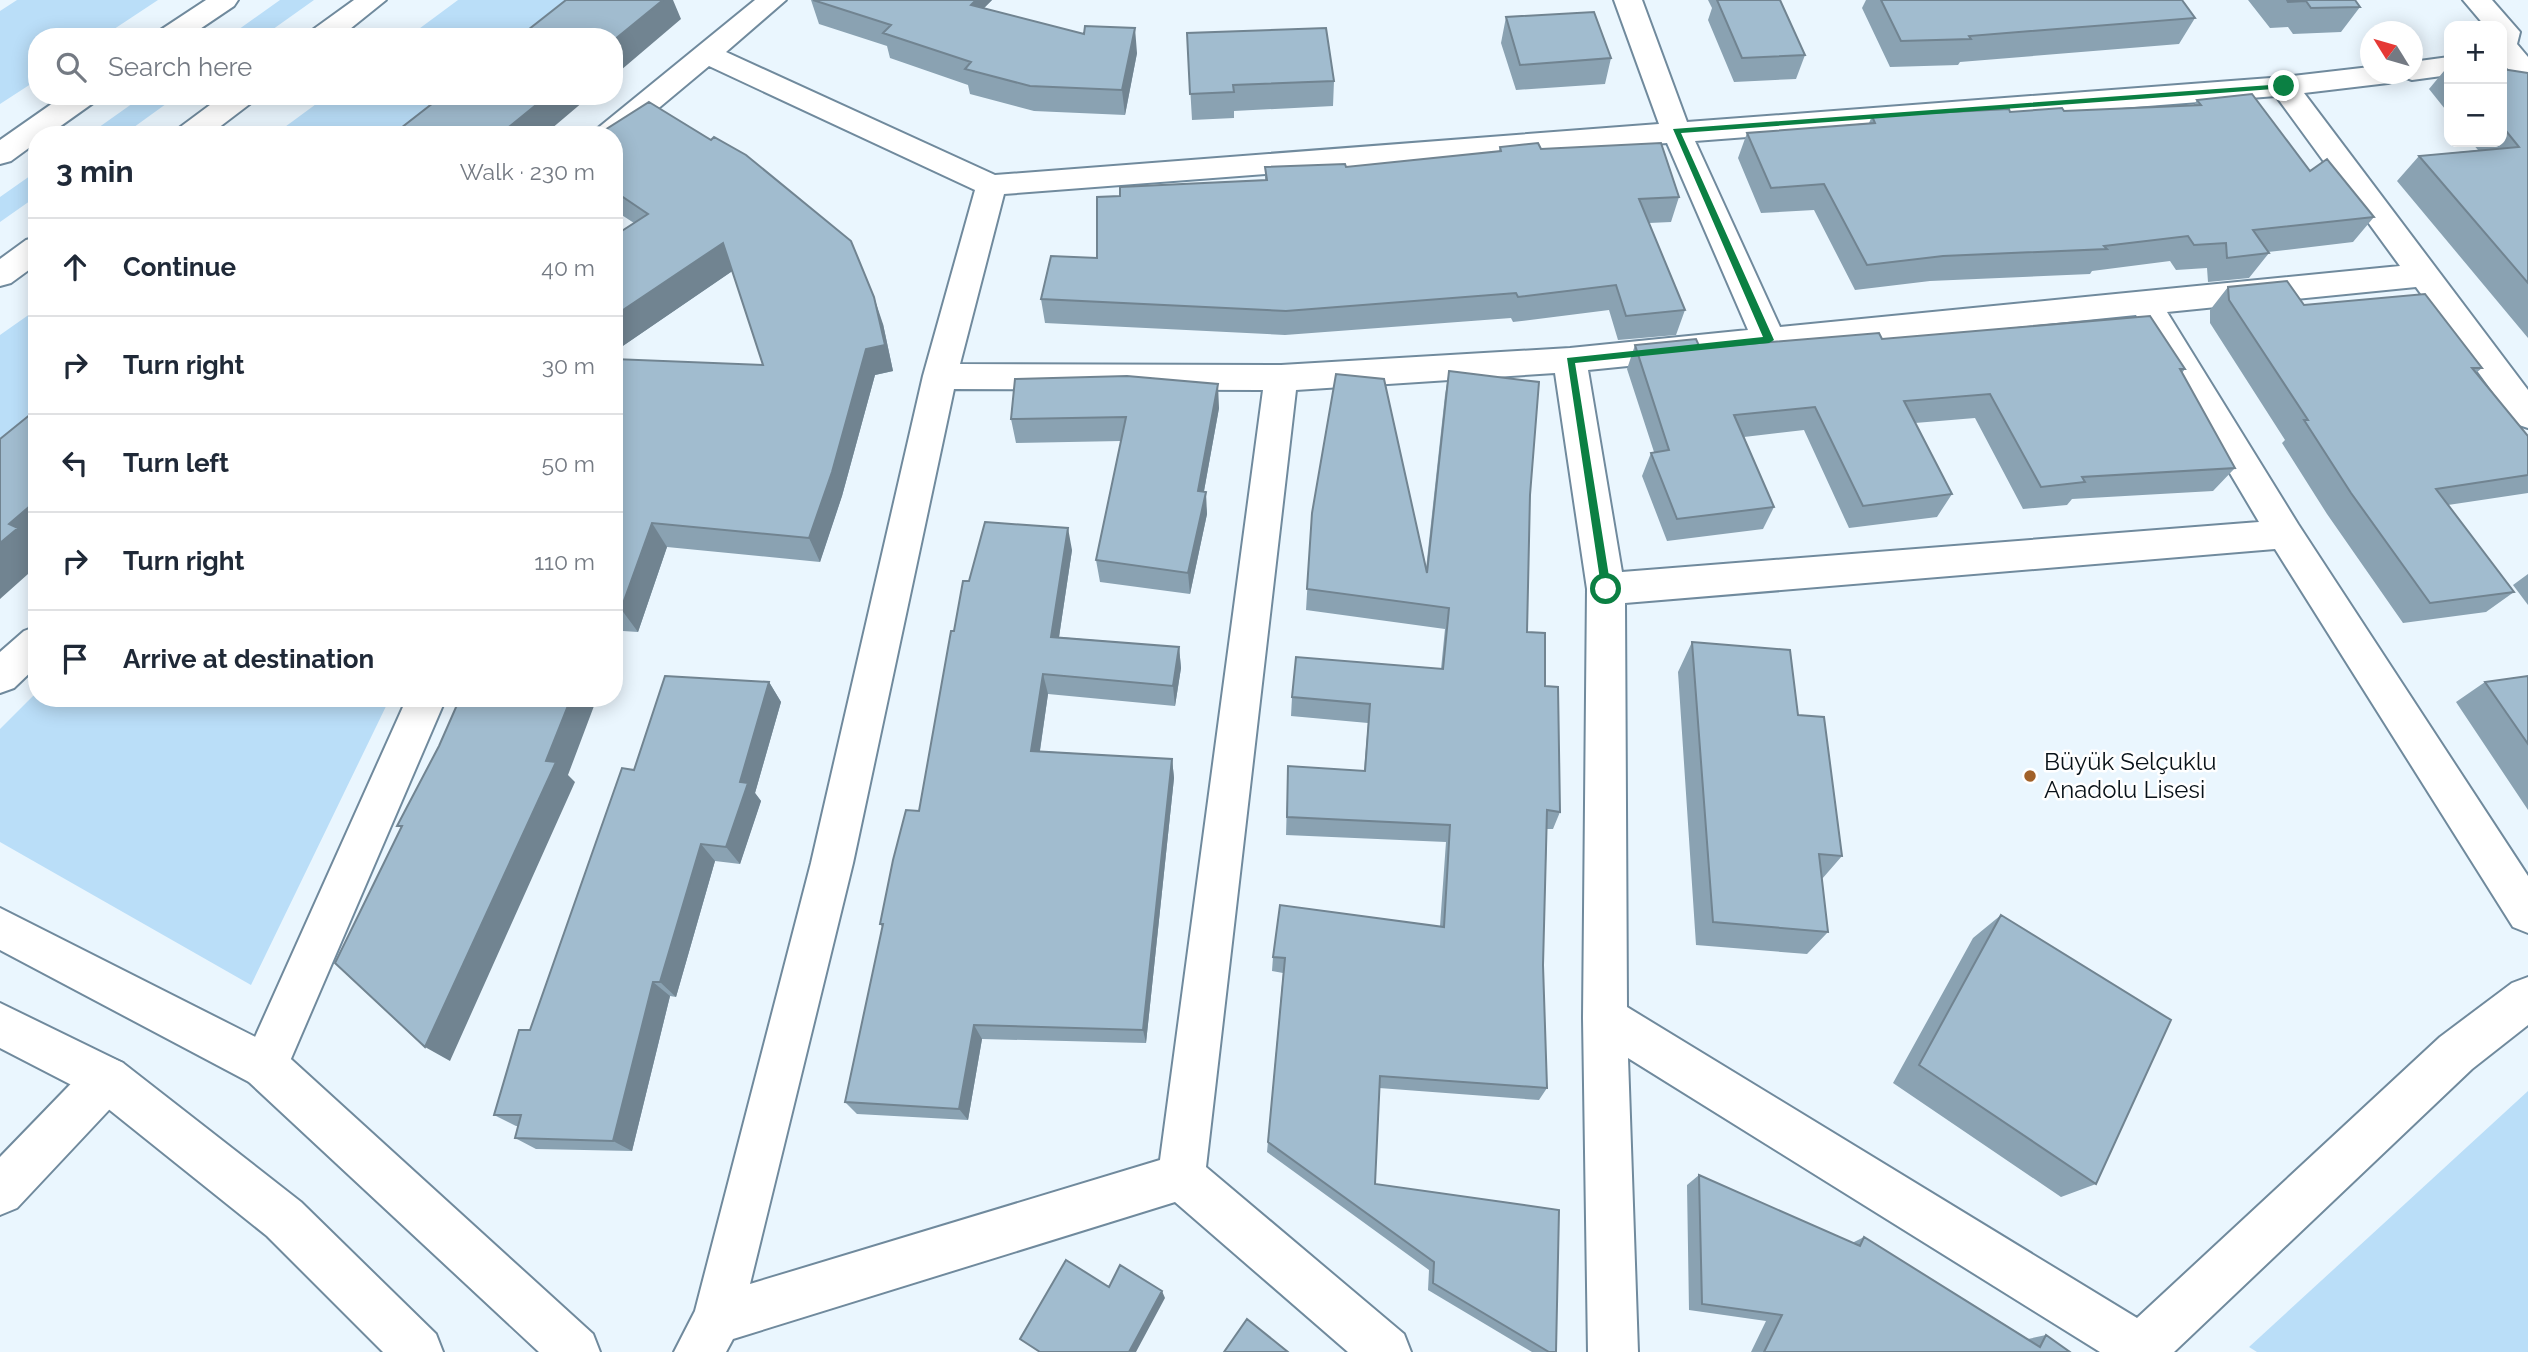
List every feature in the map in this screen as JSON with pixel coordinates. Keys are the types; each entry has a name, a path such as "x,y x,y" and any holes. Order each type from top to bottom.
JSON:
{"main road":[{"path":"182,28 224,0"},
{"path":"333,28 372,0"},
{"path":"619,126 772,0"},
{"path":"1628,0 1676,131 1769,340"},
{"path":"2477,0 2511,43"},
{"path":"706,54 991,185 2284,86 2360,77"},
{"path":"2423,70 2444,67"},
{"path":"2284,86 2528,415"},
{"path":"40,126 70,105"},
{"path":"201,126 229,105"},
{"path":"0,154 28,134"},
{"path":"708,1336 832,863 940,376 991,185"},
{"path":"0,275 28,255"},
{"path":"940,376 1280,378 1570,360 2422,275"},
{"path":"2144,301 2285,534 2528,913"},
{"path":"1570,360 1606,589 1605,1018 1613,1352"},
{"path":"1181,1177 1280,378"},
{"path":"1606,589 2285,534"},
{"path":"0,676 28,650"},
{"path":"265,1066 423,707"},
{"path":"0,928 265,1066 575,1352"},
{"path":"1605,1018 2143,1350 2456,1053 2528,998"},
{"path":"0,1025 107,1079 284,1219 418,1352"},
{"path":"0,1191 107,1079"},
{"path":"708,1336 1181,1177"},
{"path":"1181,1177 1386,1352"}],"shaded area":[{"path":"17,0 158,0 116,28 28,28 28,86 0,104 0,11"},
{"path":"280,0 314,0 275,28 241,28"},
{"path":"458,0 588,0 552,28 420,28"},
{"path":"130,105 165,105 135,126 101,126"},
{"path":"315,105 455,105 430,126 286,126"},
{"path":"28,177 28,202 0,222 0,197"},
{"path":"28,315 28,459 0,482 0,335"},
{"path":"28,701 28,707 386,707 251,985 0,842 0,729"},
{"path":"2528,1091 2528,1352 2257,1352 2249,1347"}],"building":[{"path":"566,0 663,0 623,33 623,28 530,28"},
{"path":"813,0 976,0 971,5 1084,34 1085,26 1135,28 1122,90 1030,86 965,69 971,62 883,33 891,25"},
{"path":"1717,0 1780,0 1805,55 1742,58"},
{"path":"1881,0 2182,0 2195,18 1969,36 1971,39 1901,41"},
{"path":"2287,0 2355,0 2360,7 2311,8 2306,1"},
{"path":"1594,12 1611,58 1520,65 1506,17"},
{"path":"1326,28 1334,81 1233,85 1234,92 1190,94 1187,33"},
{"path":"2507,70 2528,73 2528,283 2419,156 2519,147 2507,132"},
{"path":"2252,94 2310,171 2327,159 2374,217 2253,230 2269,253 2227,258 2226,243 2194,245 2188,236 2104,246 2107,249 1943,256 1867,265 1824,184 1771,188 1747,133 1875,123 1872,116 2009,109 2010,112 2062,108 2064,111 2201,105 2197,100"},
{"path":"649,102 711,140 714,137 746,155 851,241 874,297 885,345 866,349 832,472 809,538 652,523 623,603 623,359 763,365 723,243 623,310 623,230 648,214 623,197 623,126 611,126"},
{"path":"430,105 536,105 510,126 404,126"},
{"path":"1538,143 1541,149 1661,143 1679,197 1639,199 1685,310 1626,316 1616,285 1518,297 1516,293 1286,311 1041,299 1051,256 1097,258 1097,197 1120,196 1120,187 1267,180 1265,167 1345,164 1346,167 1501,151 1500,147"},
{"path":"2287,281 2304,305 2425,294 2482,368 2472,368 2528,436 2528,475 2436,489 2514,592 2430,603 2351,493 2304,420 2308,420 2229,300 2228,287"},
{"path":"2150,316 2185,369 2180,369 2235,468 2082,477 2085,482 2041,487 1990,394 1904,401 1952,494 1863,506 1815,407 1734,415 1774,507 1677,519 1651,453 1669,450 1635,345 1696,339 1700,348 1879,333 1882,339"},
{"path":"1449,371 1539,382 1530,495 1527,632 1545,633 1545,686 1558,687 1560,812 1547,810 1543,965 1547,1088 1380,1076 1375,1184 1559,1210 1556,1352 1549,1352 1433,1283 1434,1262 1268,1142 1285,958 1273,957 1280,905 1444,927 1450,825 1287,817 1288,766 1365,771 1370,704 1292,697 1296,657 1443,669 1449,608 1307,589 1312,513 1336,374 1384,379 1427,573"},
{"path":"1127,376 1218,384 1198,491 1206,492 1188,573 1096,560 1126,417 1011,419 1015,379"},
{"path":"28,416 28,508 9,524 18,528 0,543 0,439"},
{"path":"985,522 1068,528 1051,637 1179,647 1173,686 1043,674 1031,751 1172,759 1143,1030 974,1025 959,1109 845,1102 883,924 880,924 893,860 906,810 919,811 951,631 954,631 963,581 969,581"},
{"path":"1692,642 1790,650 1798,715 1824,717 1842,856 1819,854 1828,932 1713,922"},
{"path":"665,676 769,682 740,782 748,783 726,847 701,844 660,982 653,982 613,1141 515,1138 521,1115 494,1115 519,1030 530,1030 622,768 634,770"},
{"path":"2528,676 2528,744 2485,682"},
{"path":"456,707 567,707 546,761 556,762 425,1047 335,963 402,826 397,826"},
{"path":"2001,915 2171,1020 2096,1184 1919,1065"},
{"path":"1699,1175 1860,1246 1864,1237 2040,1347 2046,1335 2070,1352 1764,1352 1782,1315 1702,1304"},
{"path":"1066,1260 1109,1287 1120,1265 1162,1291 1129,1352 1040,1352 1020,1339"},
{"path":"1247,1319 1288,1352 1224,1352"}],"place":[{"name":"Büyük Selçuklu Anadolu Lisesi","path":"2030,776"}],"route":[{"path":"1606,589 1570,360 1769,340 1676,131 2284,86"}]}
